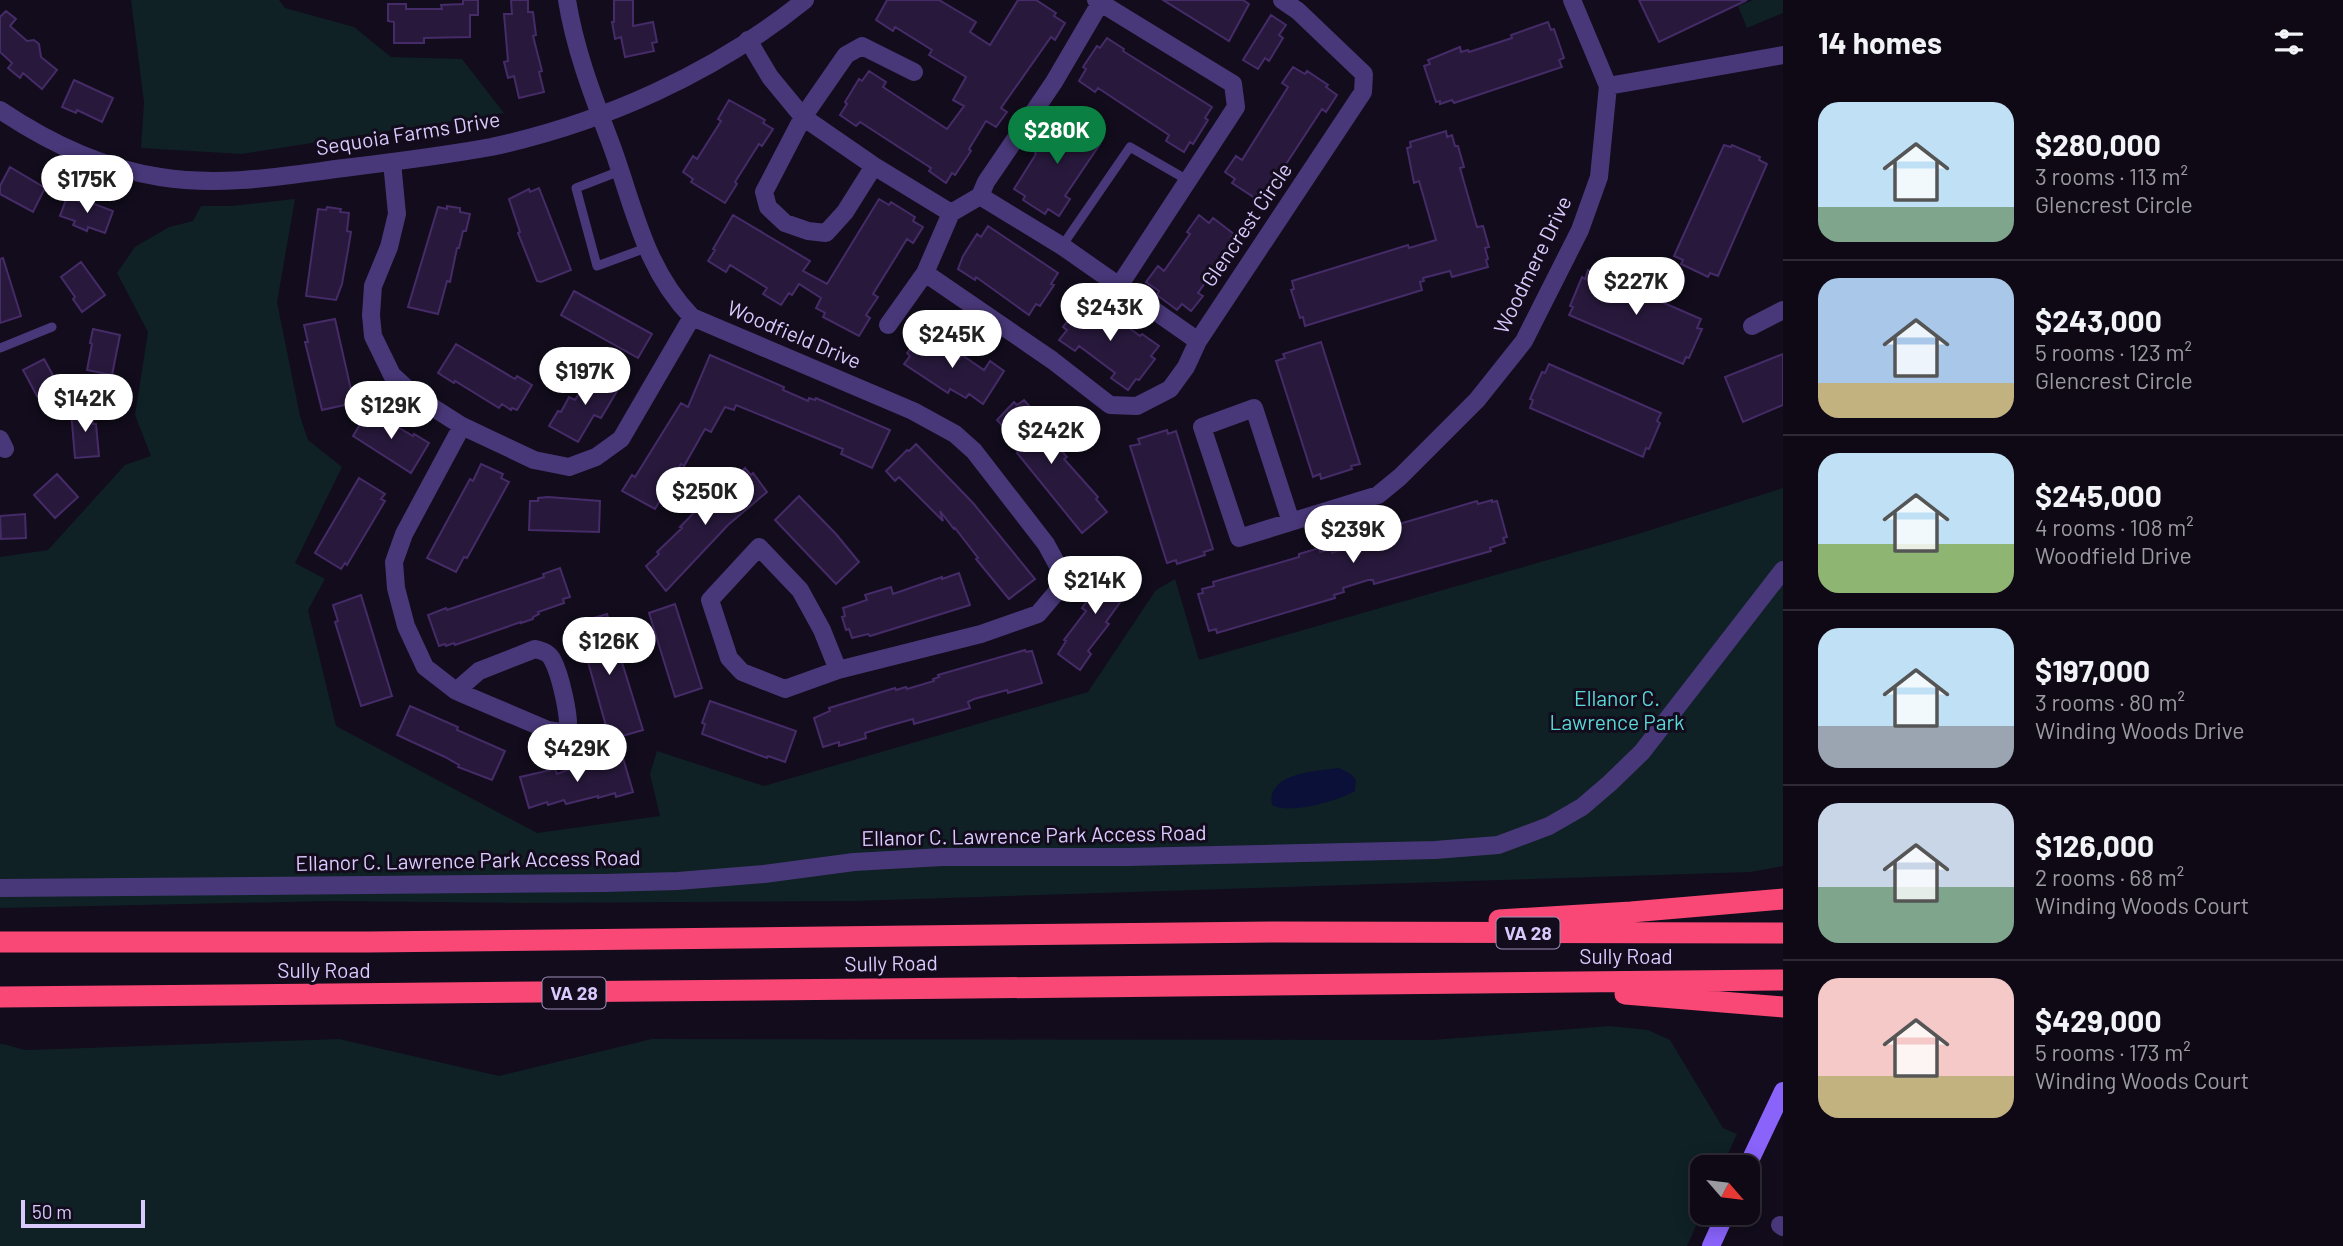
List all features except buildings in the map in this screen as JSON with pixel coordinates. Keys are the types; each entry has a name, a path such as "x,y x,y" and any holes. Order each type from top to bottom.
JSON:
{"highway":[{"path":"1273,932 1631,912 1783,899"},
{"name":"Sully Road","path":"0,942 369,942 1273,932 1783,933"},
{"name":"Sully Road","path":"0,997 1783,980"},
{"path":"1392,983 1638,994 1783,1007"}],"main road":[{"path":"1753,1155 1783,1091"},
{"path":"1711,1246 1721,1225"}],"street":[{"name":"Woodfield Drive","path":"567,0 571,26 599,115 646,248 674,298 692,317 913,411 955,434 974,451 1046,544 1059,568 1060,587 1038,614 981,634 838,670 785,689 742,672 729,659 710,600 759,547 800,590 822,630 838,670"},
{"name":"Sequoia Farms Drive","path":"0,110 59,146 90,159 157,177 189,181 240,181 392,162 493,146 599,115 702,69 805,0"},
{"name":"Glencrest Circle","path":"925,273 1052,360 1110,405 1136,406 1170,389 1186,367 1198,341 1363,92 1364,74 1298,11 1282,0"},
{"name":"Woodmere Drive","path":"1291,522 1254,408 1202,427 1239,538 1291,522 1378,495 1400,477 1477,400 1524,341 1580,230 1599,177 1608,86 1572,0"},
{"path":"888,325 925,273 951,213 980,196 986,182 1054,82 1100,1 1233,85 1236,107 1119,286"},
{"path":"748,40 770,77 803,117 874,166 951,213"},
{"path":"874,166 845,212 826,233 808,231 785,223 768,207 764,192 803,117 846,55 863,46 914,72"},
{"path":"1608,86 1783,55"},
{"path":"392,162 397,215 389,247 373,286 370,315 373,336 392,375 415,396 462,426 534,460 569,467 596,457 621,439 692,317"},
{"path":"980,196 1062,246 1198,341"},
{"path":"1752,326 1783,310"},
{"path":"456,691 479,671 536,649 546,652 553,660 569,717 568,727 560,732 548,730 456,691 425,667 405,626 396,588 394,562 404,534 462,426"},
{"name":"Ellanor C. Lawrence Park Access Road","path":"0,888 617,883 764,874 854,862 942,857 1155,857 1435,850 1498,845 1549,826 1582,807 1642,752 1783,570"}],"lane":[{"path":"1062,246 1130,146 1189,181"},
{"path":"620,171 576,188 597,266 646,248"},
{"path":"0,348 52,327"}],"green space":[{"path":"131,0 279,0 285,8 354,27 391,57 462,59 504,113 242,154 141,148 144,102"},
{"path":"1753,0 1783,0 1783,13 1747,28 1738,6"},
{"name":"Ellanor C. Lawrence Park","path":"295,199 277,302 300,416 308,440 342,467 295,563 325,579 308,610 336,726 537,833 660,816 650,774 657,751 764,786 1088,692 1156,590 1175,579 1199,660 1638,534 1783,488 1783,866 1751,872 853,901 331,901 0,908 0,557 48,550 125,465 151,456 135,415 148,332 117,273 135,247 169,227 193,221 201,206 231,206"},
{"path":"1610,1026 1648,1030 1670,1040 1723,1128 1737,1134 1727,1155 1690,1155 1690,1225 1696,1225 1687,1246 0,1246 0,1044 29,1050 339,1039 499,1076 652,1039 1433,1040"}],"shaded area":[{"path":"1339,768 1356,780 1355,791 1337,799 1301,808 1280,808 1272,805 1272,794 1284,780 1306,773"}]}
